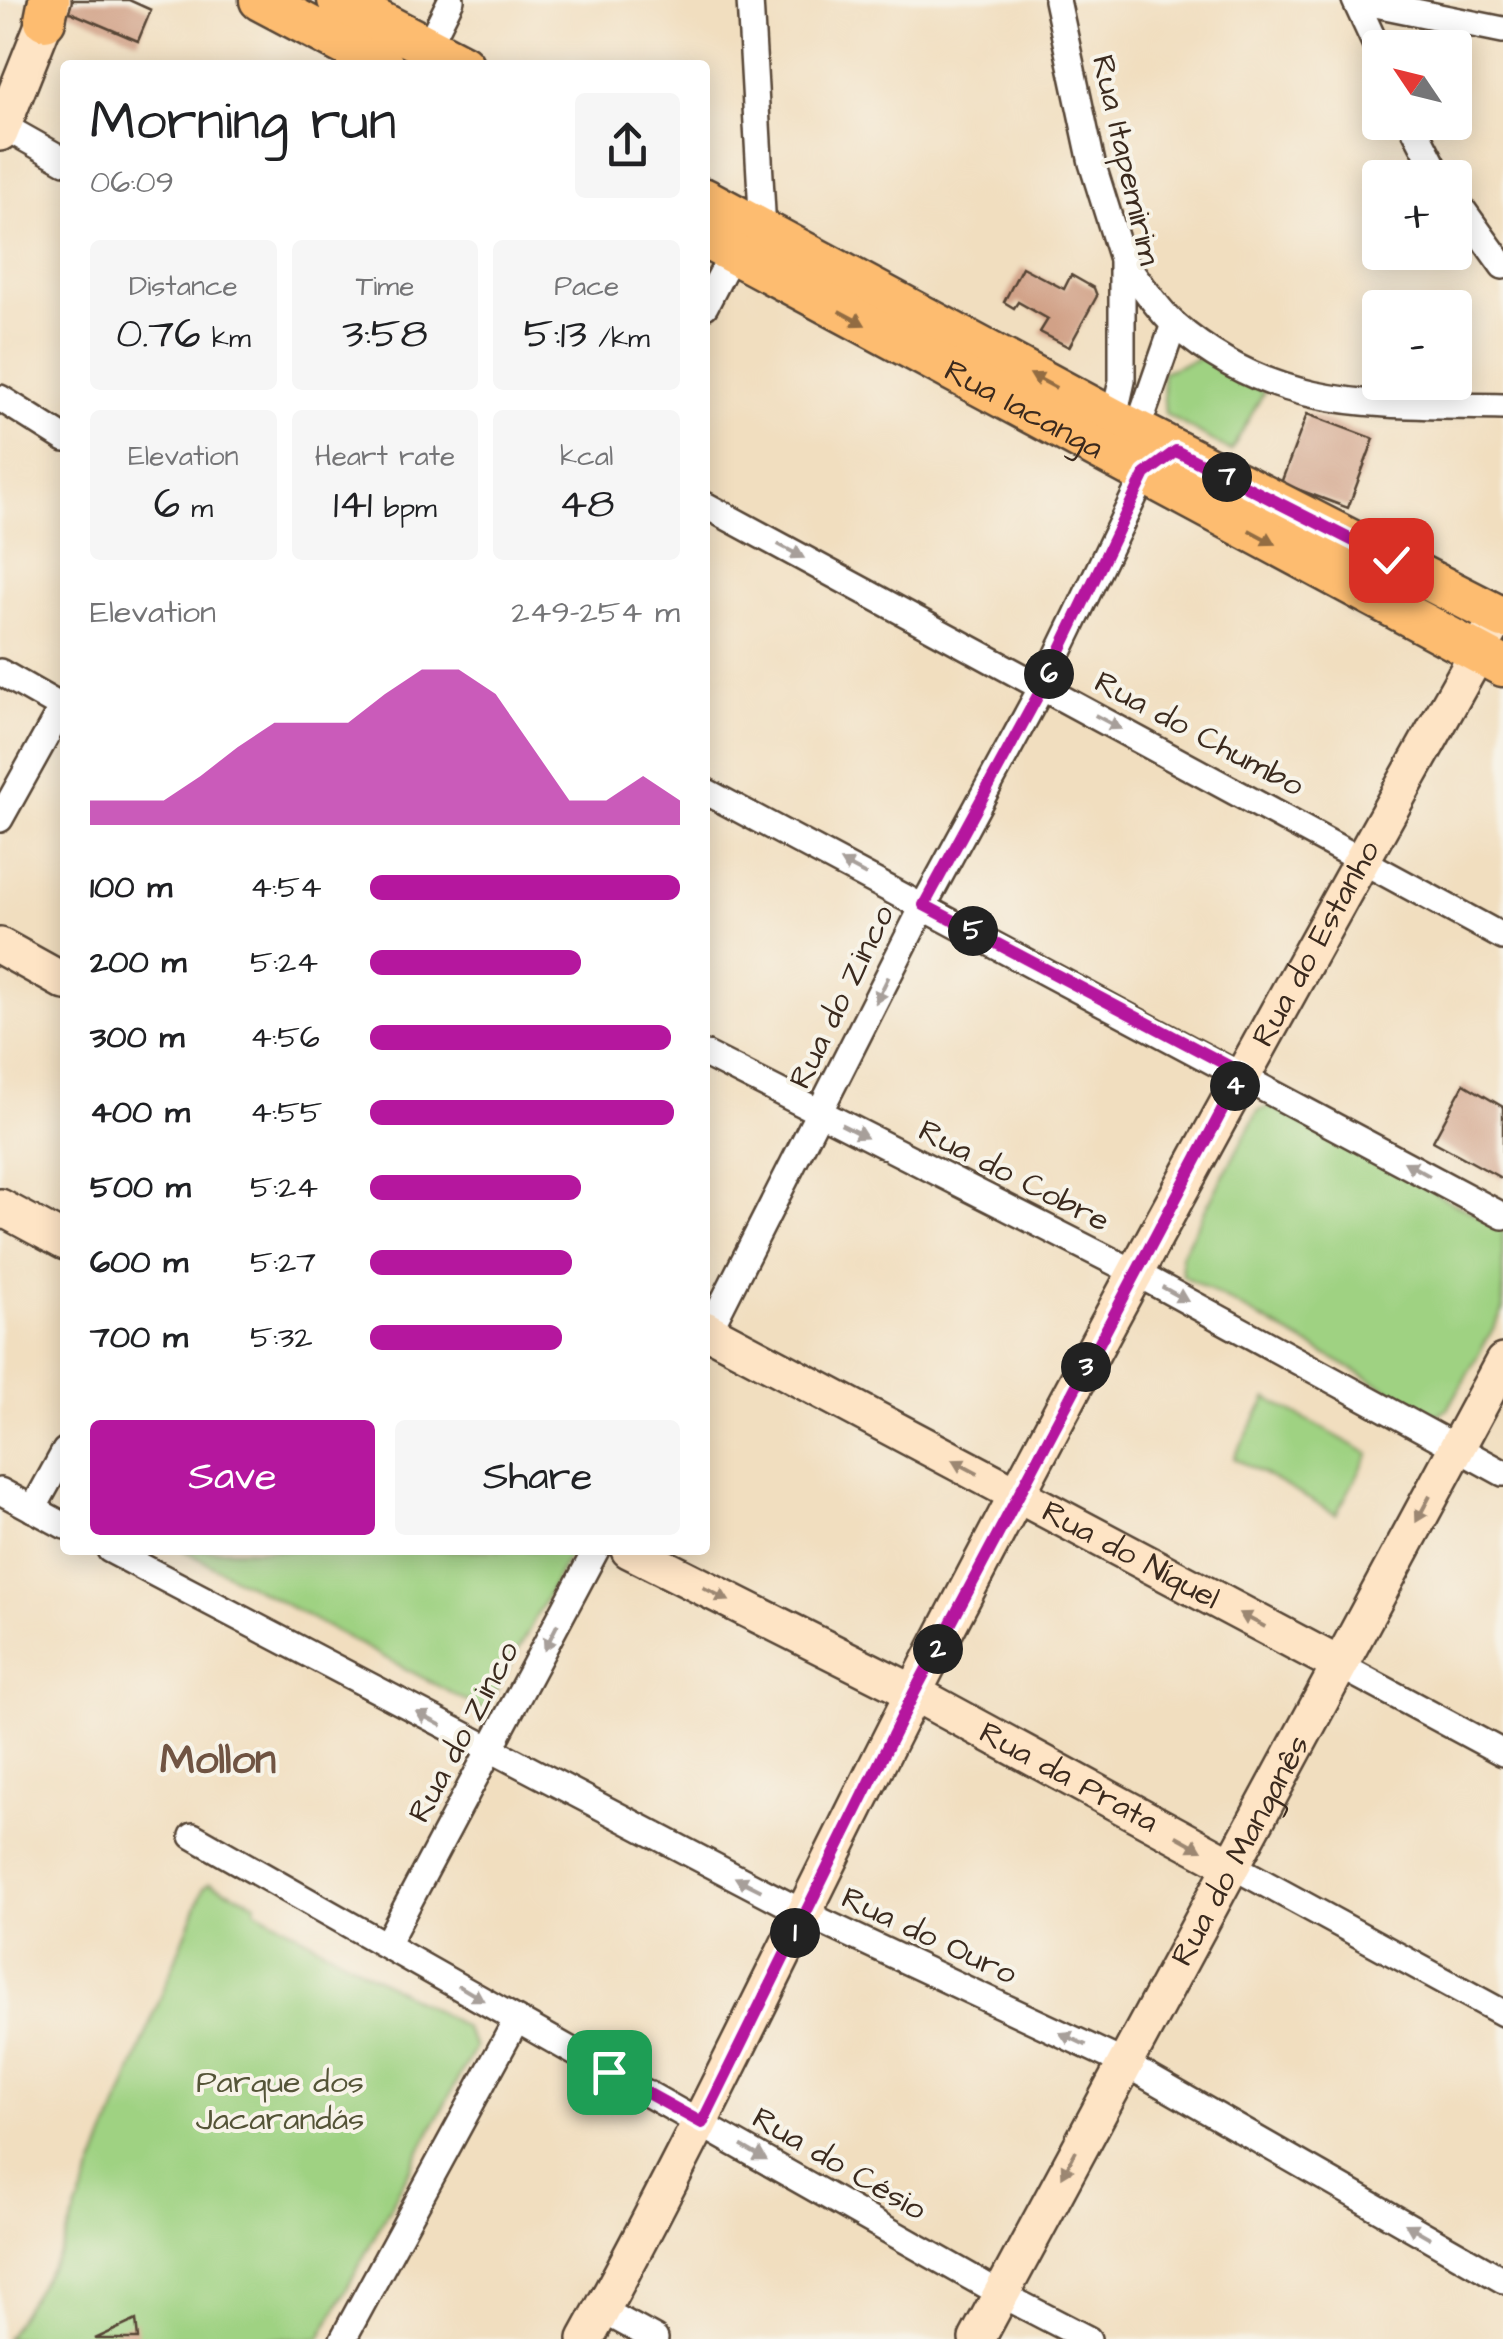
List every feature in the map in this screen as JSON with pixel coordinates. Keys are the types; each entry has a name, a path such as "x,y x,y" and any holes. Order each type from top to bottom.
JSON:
{"main road":[{"path":"260,0 374,60"},
{"path":"338,0 423,55"},
{"name":"Rua Iacanga","path":"710,205 737,236 1134,449 1490,660"},
{"name":"Rua Iacanga","path":"1134,449 1501,616"}],"street":[{"path":"423,55 451,0"},
{"path":"710,295 737,236 750,0"},
{"name":"Rua Itapemirim","path":"1057,0 1092,164 1122,259 1122,382 1134,449"},
{"path":"1356,0 1502,29"},
{"path":"1356,0 1369,30"},
{"path":"49,6 1,130 60,159"},
{"path":"1472,223 1503,266"},
{"path":"1122,259 1174,324 1260,380 1340,403 1503,406"},
{"name":"Rua Itapemirim","path":"1042,688 1134,449 1174,324"},
{"path":"0,398 60,436"},
{"name":"Rua do Chumbo","path":"710,508 1503,937"},
{"name":"Rua do Estanho","path":"594,2324 702,2123 914,1693 1242,1073 1362,858 1490,660 1501,616"},
{"path":"0,672 60,704"},
{"name":"Rua do Zinco","path":"710,1325 924,905 1042,688"},
{"path":"0,819 60,713"},
{"path":"710,794 1242,1073 1503,1216"},
{"path":"0,946 60,979"},
{"name":"Rua do Cobre","path":"710,1057 1136,1273 1503,1473"},
{"path":"0,1206 60,1239"},
{"name":"Rua do Níquel","path":"710,1335 1503,1753"},
{"name":"Rua do Manganês","path":"976,2339 1503,1362"},
{"path":"33,1509 60,1461"},
{"path":"0,1491 60,1523"},
{"name":"Rua do Ouro","path":"119,1555 804,1913 1124,2062 1503,2280"},
{"name":"Rua do Zinco","path":"388,1943 593,1555"},
{"name":"Rua da Prata","path":"639,1555 914,1693 1503,2014"},
{"name":"Rua do Césio","path":"193,1836 217,1853 388,1943 516,2020 999,2293 1088,2339"},
{"path":"343,2339 516,2020"},
{"path":"594,2324 655,2339"}],"green space":[{"path":"1202,357 1264,392 1231,451 1165,414 1162,372"},
{"path":"1271,1106 1503,1229 1503,1311 1448,1409 1435,1415 1182,1275 1181,1255 1258,1111"},
{"path":"1267,1398 1369,1454 1336,1514 1234,1458"},
{"path":"192,1555 569,1555 485,1711"},
{"name":"Parque dos Jacarandás","path":"210,1883 256,1903 255,1909 464,2027 475,2047 320,2339 5,2339 60,2253 204,1887"}],"building":[{"path":"67,0 129,0 151,10 138,41 63,9"},
{"path":"1022,267 1064,289 1071,275 1094,288 1097,296 1069,347 1040,332 1048,319 1018,302 1014,308 1004,302"},
{"path":"1307,414 1374,439 1348,508 1281,483"},
{"path":"1464,1084 1503,1107 1503,1179 1433,1141"},
{"path":"136,2320 138,2339 95,2339"}],"district":[{"name":"Mollon","path":"218,1761"}],"route":[{"path":"609,2072 702,2123 914,1693 1242,1073 924,905 1042,688 1145,474 1176,451 1391,560"}]}
